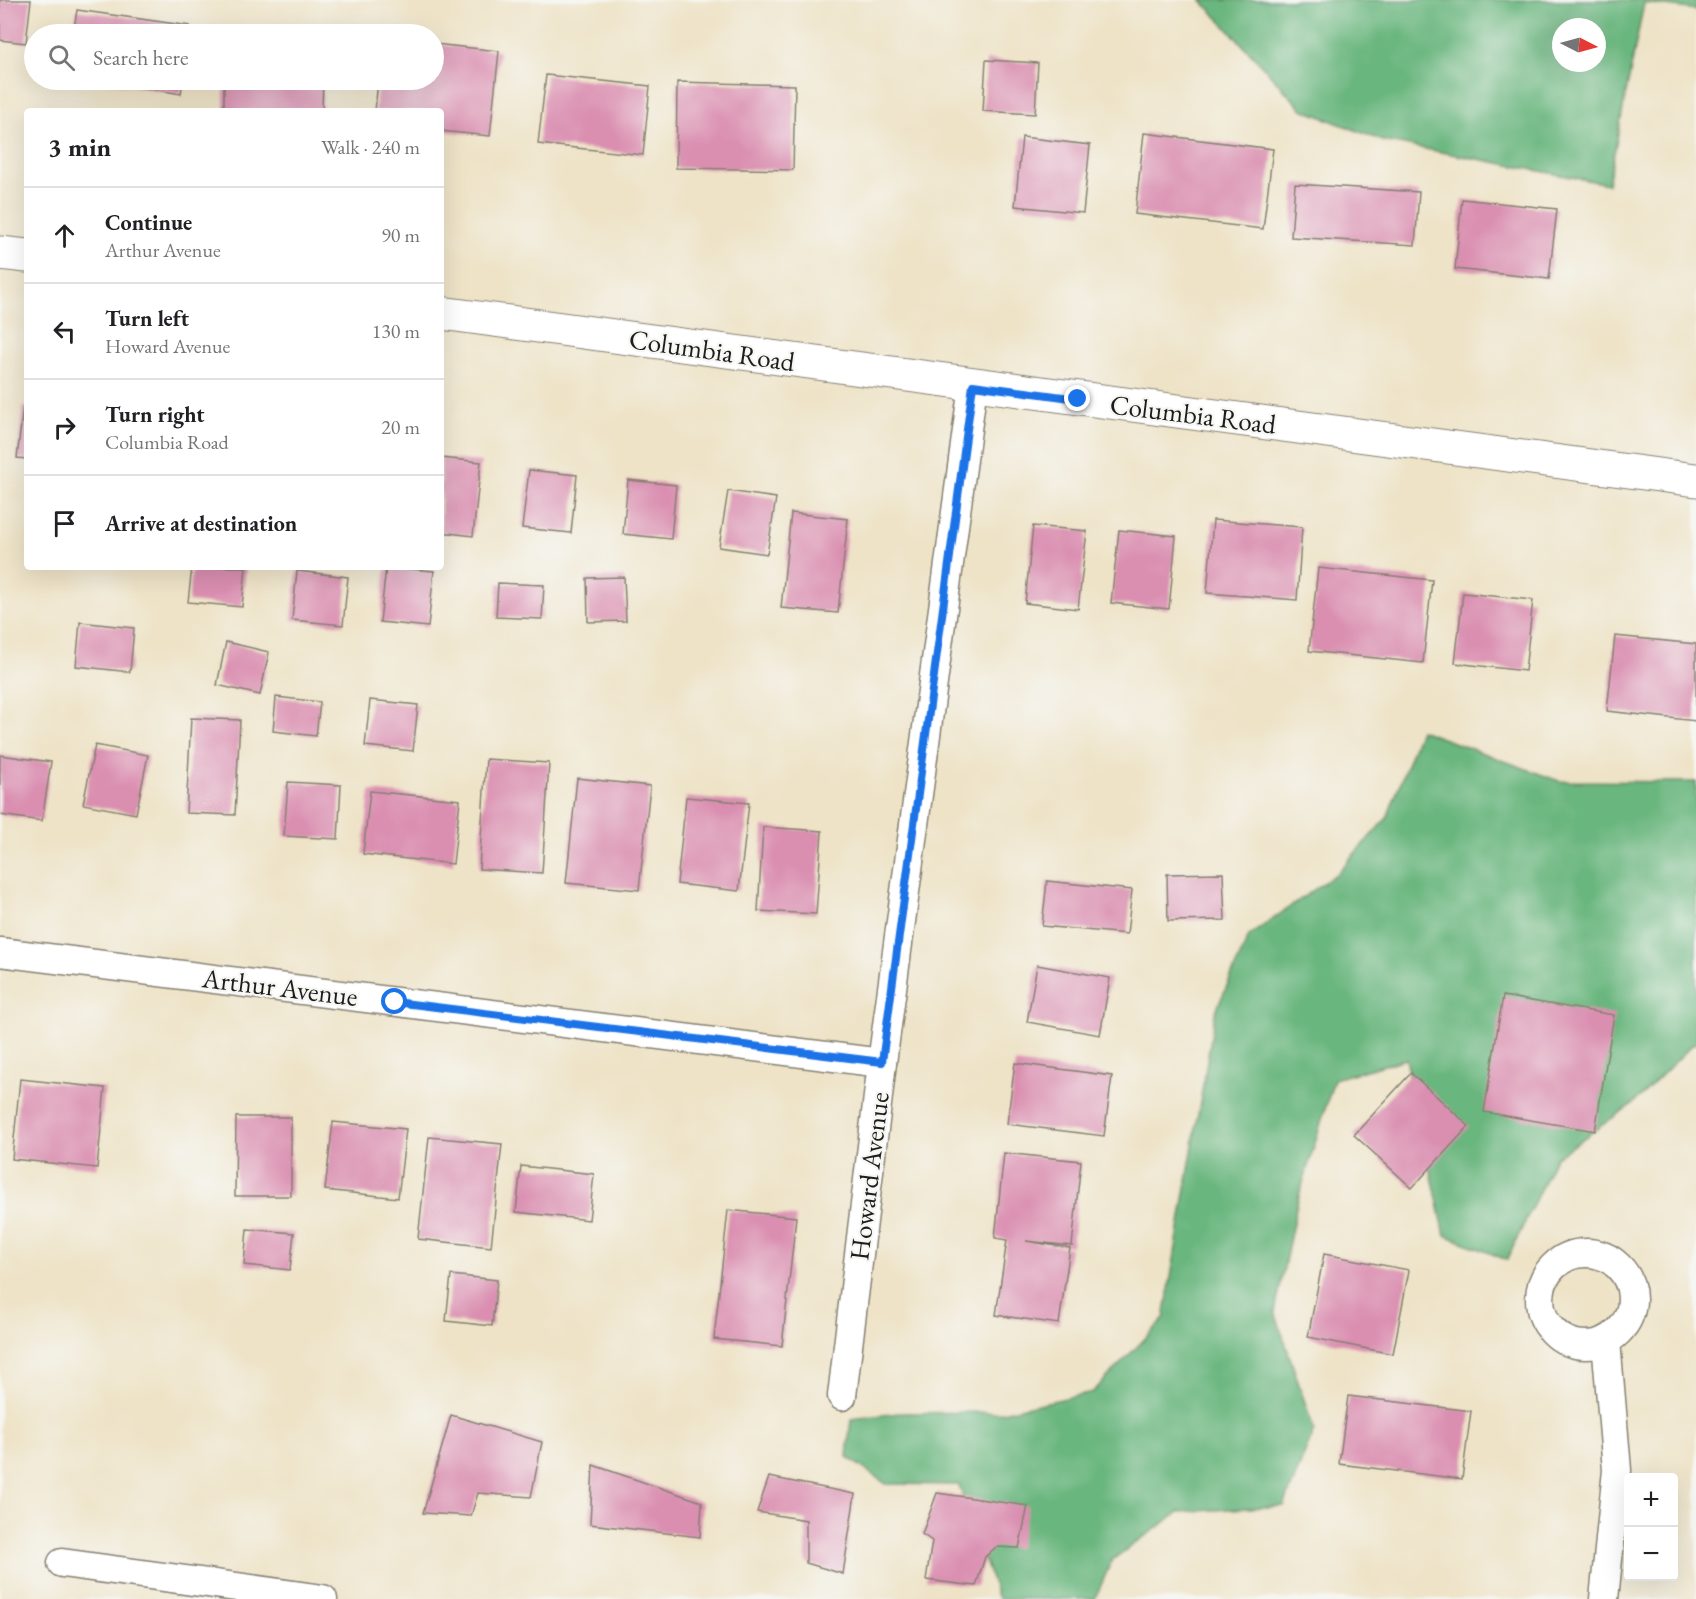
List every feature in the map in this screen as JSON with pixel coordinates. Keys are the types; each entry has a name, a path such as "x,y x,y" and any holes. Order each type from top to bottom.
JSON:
{"main road":[{"path":"0,253 24,256"},
{"name":"Columbia Road","path":"444,313 1696,480"}],"street":[{"name":"Howard Avenue","path":"842,1396 882,1062 973,385"},
{"name":"Arthur Avenue","path":"0,952 882,1062"},
{"path":"1604,1599 1617,1470 1606,1341"},
{"path":"62,1563 323,1599"}],"green space":[{"path":"1201,0 1696,0 1696,10 1644,3 1608,184 1383,141 1302,109"},
{"path":"1420,730 1559,781 1696,782 1696,1044 1693,1044 1634,1103 1555,1158 1507,1260 1445,1235 1406,1059 1334,1079 1297,1203 1275,1312 1314,1430 1284,1506 1179,1512 1112,1560 1095,1599 998,1599 959,1485 886,1484 847,1457 851,1419 899,1413 1002,1412 1093,1392 1164,1319 1215,1013 1249,936 1336,874 1387,818"}],"building":[{"path":"0,0 31,0 28,24 24,24 24,43 0,40"},
{"path":"77,10 176,24 75,24"},
{"path":"444,45 499,51 490,136 444,131 444,108 375,108 377,90 444,90"},
{"path":"986,60 1038,63 1035,114 983,111"},
{"path":"546,75 650,86 643,155 538,144"},
{"path":"677,82 795,85 793,170 676,168"},
{"path":"157,90 182,90 181,94"},
{"path":"224,90 323,90 322,108 224,108"},
{"path":"1144,133 1273,149 1263,229 1135,214"},
{"path":"1022,137 1090,145 1083,213 1015,206"},
{"path":"1295,184 1419,192 1415,245 1291,237"},
{"path":"1462,199 1557,209 1549,279 1455,269"},
{"path":"23,407 24,407 24,459 17,458"},
{"path":"444,458 481,462 473,536 444,532"},
{"path":"529,470 577,475 571,533 522,528"},
{"path":"628,480 676,485 671,539 623,534"},
{"path":"728,491 776,498 767,554 719,547"},
{"path":"791,513 848,519 838,613 781,608"},
{"path":"1213,520 1302,527 1297,600 1207,593"},
{"path":"1033,526 1087,531 1078,609 1025,603"},
{"path":"1119,530 1176,536 1169,609 1111,603"},
{"path":"1318,568 1432,580 1423,663 1309,651"},
{"path":"192,570 246,570 242,607 188,602"},
{"path":"386,570 434,571 428,627 380,622"},
{"path":"297,571 348,577 343,625 292,620"},
{"path":"624,577 626,621 588,622 587,578"},
{"path":"498,583 544,585 542,619 496,617"},
{"path":"1463,593 1533,600 1525,671 1455,663"},
{"path":"80,622 134,628 130,672 76,666"},
{"path":"1615,636 1696,644 1696,721 1607,711"},
{"path":"226,642 269,652 260,695 217,685"},
{"path":"276,697 320,702 316,736 273,731"},
{"path":"370,700 418,705 413,751 365,746"},
{"path":"191,718 240,720 235,815 186,813"},
{"path":"95,745 148,755 136,814 83,804"},
{"path":"0,755 51,762 42,821 0,815"},
{"path":"486,759 549,763 542,873 479,869"},
{"path":"577,778 650,786 639,890 566,883"},
{"path":"288,782 341,785 338,839 284,836"},
{"path":"370,791 460,800 453,864 363,854"},
{"path":"686,797 749,803 739,891 677,884"},
{"path":"763,827 822,831 816,914 758,911"},
{"path":"1223,873 1225,920 1168,921 1167,874"},
{"path":"1047,881 1132,890 1127,934 1042,926"},
{"path":"1037,965 1110,978 1100,1035 1027,1022"},
{"path":"1503,996 1614,1015 1595,1131 1484,1112"},
{"path":"1015,1063 1112,1076 1104,1136 1007,1124"},
{"path":"1411,1073 1469,1126 1412,1188 1354,1135"},
{"path":"20,1079 105,1088 97,1168 12,1159"},
{"path":"236,1117 291,1117 291,1196 235,1196"},
{"path":"333,1122 406,1129 398,1198 325,1190"},
{"path":"429,1137 502,1144 491,1247 418,1239"},
{"path":"1004,1153 1081,1161 1072,1246 1026,1241 1070,1248 1059,1324 996,1315 1007,1240 995,1238"},
{"path":"521,1166 594,1174 589,1220 516,1212"},
{"path":"728,1210 796,1217 782,1346 714,1339"},
{"path":"247,1229 294,1233 290,1270 244,1265"},
{"path":"1324,1254 1409,1270 1393,1354 1308,1337"},
{"path":"451,1275 497,1280 492,1326 446,1321"},
{"path":"1348,1396 1471,1411 1462,1479 1339,1464"},
{"path":"451,1415 542,1442 531,1497 478,1493 471,1516 423,1513"},
{"path":"593,1465 702,1502 700,1537 590,1524"},
{"path":"769,1477 855,1494 843,1574 806,1563 806,1520 757,1512"},
{"path":"937,1493 1028,1506 1019,1548 996,1547 985,1557 976,1586 926,1580 932,1541 922,1534"}],"route":[{"path":"395,1002 882,1062 973,385 1078,399"}]}
